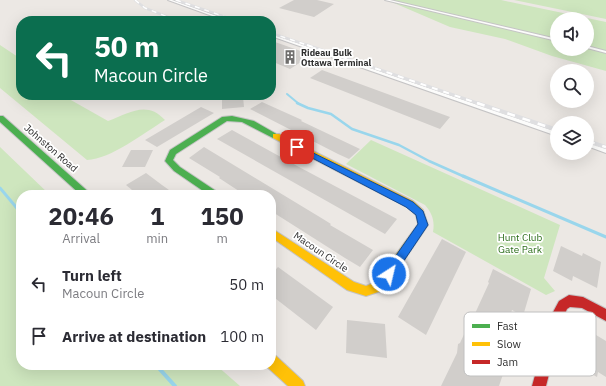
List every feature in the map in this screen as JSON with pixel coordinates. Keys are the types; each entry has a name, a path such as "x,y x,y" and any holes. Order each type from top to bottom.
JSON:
{"street":[{"name":"Macoun Circle","path":"208,190 177,169 169,161 173,152 225,119 234,117 243,119 410,204 420,213 423,225 380,286 366,291 351,286 276,235"},
{"name":"Johnston Road","path":"0,118 81,190"},
{"path":"559,312 562,305 569,301 583,303 606,315"},
{"path":"276,366 298,386"},
{"path":"540,386 542,376"}],"lane":[{"path":"169,0 215,16"},
{"path":"386,0 550,38"},
{"path":"276,37 550,132"},
{"path":"594,49 606,52"},
{"path":"594,147 606,151"}],"green space":[{"path":"394,0 501,0 558,12 550,12 550,55 505,39 450,27 394,3"},
{"path":"514,0 606,0 606,19 594,17 594,12 572,12"},
{"path":"594,19 606,22 606,71 594,68 594,64 581,64 552,56 594,56"},
{"path":"0,45 16,56 16,100 71,100 108,121 131,112 145,109 158,114 165,120 117,150 96,159 87,160 0,88"},
{"name":"Hunt Club Gate Park","path":"371,140 560,225 544,278 555,291 546,295 433,232 434,224 432,217 425,205 346,164"},
{"path":"0,147 45,190 16,190 16,370 222,370 240,386 0,386"}],"building":[{"path":"294,0 317,0 334,4 314,17 279,8"},
{"name":"Rideau Bulk Ottawa Terminal","path":"276,42 312,55 290,69 276,63"},
{"path":"322,70 450,117 440,129 310,78"},
{"path":"222,100 243,100 244,107 222,109"},
{"path":"262,102 360,149 349,159 338,154 250,109"},
{"path":"201,107 214,113 157,147 145,140"},
{"path":"232,130 397,219 385,234 217,139"},
{"path":"204,147 275,190 237,190 219,178 220,177 189,158"},
{"path":"131,150 153,150 145,167 122,167"},
{"path":"146,173 169,190 132,190 126,185"},
{"path":"276,191 373,250 360,267 276,214"},
{"path":"442,239 466,252 426,335 398,317"},
{"path":"561,246 582,256 583,253 601,262 597,288 573,276 572,281 553,271"},
{"path":"278,267 333,307 316,330 276,299 276,269"},
{"path":"493,269 531,289 524,312 516,312 512,310 511,312 476,312 489,283 488,282"},
{"path":"347,320 385,324 387,358 346,353"},
{"path":"464,334 464,376 502,376 499,386 441,386 457,353 458,344"},
{"path":"596,335 606,341 606,377 598,372 597,377 595,376"}],"waterway":[{"path":"287,94 299,104"},
{"path":"299,104 308,108 331,114 352,129 399,145 429,161 465,177"},
{"path":"463,176 606,237"},
{"path":"0,188 16,207"},
{"path":"161,370 175,386"}],"railway":[{"path":"135,0 145,8 165,16"},
{"path":"176,0 222,16"},
{"path":"276,35 307,45"},
{"path":"307,45 480,104"},
{"path":"477,103 550,128"},
{"path":"594,143 606,147"}],"traffic: fast":[{"path":"0,118 81,190"},
{"path":"208,190 177,169 169,161 173,152 225,119 232,118 245,121 276,136"}],"traffic: slow":[{"path":"276,136 410,204 420,213 423,225 380,286 366,291 351,286 276,235"},
{"path":"276,366 298,386"}],"traffic: jam":[{"path":"559,312 563,305 569,301 583,303 606,315"},
{"path":"539,386 542,376"}],"place":[{"name":"Rideau Bulk Ottawa Terminal","path":"290,57"}],"route":[{"path":"297,147 410,204 420,213 423,225 389,274"}]}
